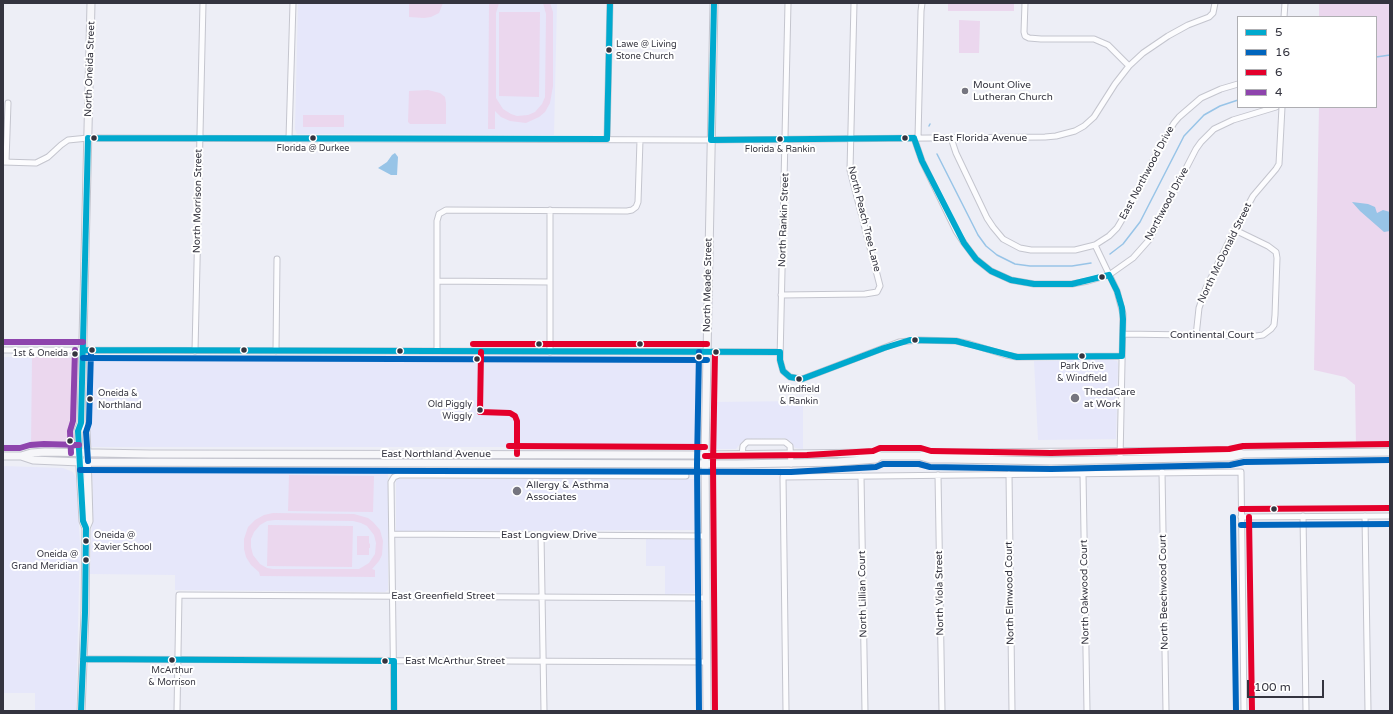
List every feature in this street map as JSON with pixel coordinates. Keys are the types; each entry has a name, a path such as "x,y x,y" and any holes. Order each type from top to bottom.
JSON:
{"main road":[{"name":"North Oneida Street","path":"81,711 86,528 84,521 78,431 81,423 91,3"},
{"name":"North Meade Street","path":"707,711 705,455 714,3"},
{"name":"North Oneida Street","path":"81,423 86,430 88,452 89,521 86,528"},
{"name":"East Northland Avenue","path":"21,456 38,452 705,455 875,453 880,456 920,456 930,453 1229,451 1243,454"},
{"name":"East Northland Avenue","path":"920,456 930,459 952,460 1051,461 1230,457 1243,454 1390,452"},
{"path":"3,456 21,456"},
{"name":"East Northland Avenue","path":"21,456 37,461 80,462 705,464 791,464 876,459 880,456"}],"street":[{"name":"North Morrison Street","path":"195,351 203,3"},
{"path":"289,138 293,3"},
{"path":"607,139 610,3"},
{"name":"North Rankin Street","path":"788,3 780,352 781,367 783,371 790,377 802,379 900,342 914,340 956,341 1017,357 1122,356"},
{"name":"North Peach Tree Lane","path":"781,295 865,294 877,292 879,290 880,283 878,273 850,170 854,3"},
{"path":"916,138 922,3"},
{"path":"1025,3 1024,32 1025,36 1028,38 1094,39 1108,46 1129,66"},
{"name":"East Florida Avenue","path":"4,162 36,163 48,157 61,144 68,140 88,138 711,140 1045,137 1066,134 1084,126 1094,117 1118,79 1129,66 1143,53 1168,36 1188,25 1209,17 1213,13 1215,3"},
{"path":"1284,3 1284,16"},
{"name":"East Northwood Drive","path":"951,138 956,153 987,218 1003,239 1020,248 1031,250 1075,250 1095,245 1109,236 1121,222 1162,143 1179,117 1201,98 1221,89 1237,84"},
{"path":"4,162 8,103"},
{"name":"Northwood Drive","path":"916,138 922,161 964,243 976,259 991,271 1011,280 1034,284 1072,284 1109,275 1133,258 1149,240 1192,156 1207,136 1222,125 1273,108"},
{"name":"North McDonald Street","path":"1196,336 1197,316 1201,300 1253,196 1279,164 1282,108"},
{"path":"437,352 437,217 440,212 446,210 627,211 635,208 638,202 640,140"},
{"path":"550,210 550,352"},
{"name":"Continental Court","path":"1123,334 1256,336 1267,332 1274,325 1277,266 1276,252 1268,246 1235,230"},
{"path":"1095,245 1117,291 1123,319 1120,460"},
{"path":"276,351 277,259"},
{"path":"437,282 550,282"},
{"path":"3,350 780,352"},
{"path":"742,455 744,444 749,441 785,442 790,446 791,464"},
{"name":"North Beechwood Court","path":"1162,472 1166,711"},
{"path":"786,711 783,477 1241,472 1244,711"},
{"name":"North Elmwood Court","path":"1008,474 1012,711"},
{"name":"North Oakwood Court","path":"1083,474 1087,711"},
{"path":"394,711 391,482 394,477 399,475 686,476"},
{"name":"North Lillian Court","path":"861,476 865,711"},
{"name":"North Viola Street","path":"938,476 942,711"},
{"path":"1303,516 1306,711"},
{"path":"1365,516 1368,711"},
{"path":"1241,517 1390,516"},
{"name":"East Longview Drive","path":"392,534 705,536"},
{"path":"541,535 544,711"},
{"name":"East Greenfield Street","path":"178,659 179,594 706,598"},
{"name":"East McArthur Street","path":"83,659 707,662"},
{"path":"177,711 178,659"}],"shaded area":[{"path":"298,3 557,3 554,135 297,134 295,129"},
{"path":"409,3 443,3 439,13 431,17 424,18 409,17"},
{"path":"489,3 499,3 496,13 496,98 503,109 517,116 528,115 535,112 542,104 545,97 546,14 543,3 550,3 553,12 553,86 550,103 545,112 539,117 526,123 510,121 501,117 495,111 495,129 488,129"},
{"path":"948,3 1014,3 1014,11 948,11"},
{"path":"1319,3 1390,3 1390,446 1356,446 1355,385 1345,377 1314,370 1319,108 1377,108 1377,16 1319,16"},
{"path":"499,12 540,12 539,97 499,96"},
{"path":"959,20 980,21 979,53 959,53"},
{"path":"428,90 440,93 445,97 446,124 410,124 408,122 409,91"},
{"path":"303,115 344,115 344,127 303,127"},
{"path":"540,355 698,357 698,447 90,447 90,357"},
{"path":"3,357 76,358 76,400 72,425 72,442 69,447 3,447"},
{"path":"32,357 76,358 76,400 72,425 72,442 69,447 31,447"},
{"path":"1034,361 1117,361 1118,364 1116,439 1038,440"},
{"path":"803,401 803,449 795,448 789,440 784,438 747,439 736,449 715,449 711,445 711,402"},
{"path":"100,465 224,468 244,466 388,466 388,590 385,592 175,590 175,575 90,574 93,495 92,475 94,469"},
{"path":"3,466 63,468 73,472 76,478 80,543 76,711 35,711 35,693 3,693"},
{"path":"289,475 374,476 373,512 288,511"},
{"path":"396,479 696,479 696,530 396,531"},
{"path":"273,513 354,514 368,518 380,530 383,541 382,555 372,569 375,570 375,577 260,576 259,572 251,565 246,557 244,539 248,527 255,520 264,515","holes":["267,521 353,521 367,526 374,535 376,543 375,554 369,563 359,569 273,569 267,568 260,564 253,555 251,539 254,532 260,525"]},
{"path":"268,525 353,526 352,567 267,566"},
{"path":"357,536 369,536 369,555 357,555"},
{"path":"646,539 698,540 699,593 665,594 665,566 646,566"}],"water":[{"path":"395,153 398,157 397,175 391,175 378,168 387,162"},
{"path":"1352,202 1368,204 1375,207 1377,213 1383,210 1390,212 1390,231 1384,232"}],"waterway":[{"path":"1377,57 1390,55"},
{"path":"1110,254 1123,244 1140,222 1184,136 1204,115 1220,106 1237,100"},
{"path":"937,154 978,235 986,246 997,255 1015,264 1030,266 1072,266 1091,263"}],"transit line":[{"name":"5","path":"607,139 610,3"},
{"name":"5","path":"711,140 714,3"},
{"name":"5","path":"88,138 607,139"},
{"name":"5","path":"81,711 85,613 86,528 83,521 78,431 81,423 88,138"},
{"name":"5","path":"914,138 922,161 964,243 976,259 991,271 1011,280 1034,284 1072,284 1109,275"},
{"name":"5","path":"711,140 914,138"},
{"name":"5","path":"1109,275 1117,291 1122,308 1122,356"},
{"name":"5","path":"780,352 780,360 783,371 790,377 802,379 884,348 910,340 956,341 1017,357 1122,356"},
{"name":"4","path":"3,342 83,342"},
{"name":"6","path":"473,344 707,344"},
{"name":"4","path":"71,453 70,431 73,421 75,350"},
{"name":"5","path":"83,350 780,352"},
{"name":"16","path":"88,461 86,432 89,423 91,350"},
{"name":"6","path":"481,352 480,412 510,413 515,416 517,421 517,454"},
{"name":"16","path":"699,352 697,464 699,711"},
{"name":"6","path":"715,352 713,464 715,711"},
{"name":"16","path":"83,358 707,360"},
{"name":"4","path":"3,448 20,448 30,445 44,444 79,445"},
{"name":"6","path":"705,456 807,455 873,451 880,448 921,448 931,451 1051,453 1229,449 1243,446 1390,444"},
{"name":"6","path":"509,446 705,447"},
{"name":"16","path":"80,470 791,472 876,467 883,464 919,464 930,467 1051,469 1230,465 1244,462 1390,460"},
{"name":"6","path":"1241,509 1390,508"},
{"name":"16","path":"1233,517 1236,711"},
{"name":"6","path":"1249,517 1252,711"},
{"name":"16","path":"1241,525 1390,524"},
{"name":"5","path":"83,659 394,661"},
{"name":"5","path":"394,661 394,711"}],"place":[{"name":"Lawe @ Living Stone Church","path":"609,50"},
{"name":"Mount Olive Lutheran Church","path":"965,91"},
{"name":"Florida @ Durkee","path":"313,138"},
{"name":"Florida & Rankin","path":"780,139"},
{"name":"1st & Oneida","path":"75,354"},
{"name":"Park Drive & Windfield","path":"1082,356"},
{"name":"Windfield & Rankin","path":"799,379"},
{"name":"ThedaCare at Work","path":"1075,398"},
{"name":"Oneida & Northland","path":"90,399"},
{"name":"Old Piggly Wiggly","path":"480,410"},
{"name":"Allergy & Asthma Associates","path":"517,491"},
{"name":"Oneida @ Xavier School","path":"86,541"},
{"name":"Oneida @ Grand Meridian","path":"86,560"},
{"name":"McArthur & Morrison","path":"172,660"}]}
